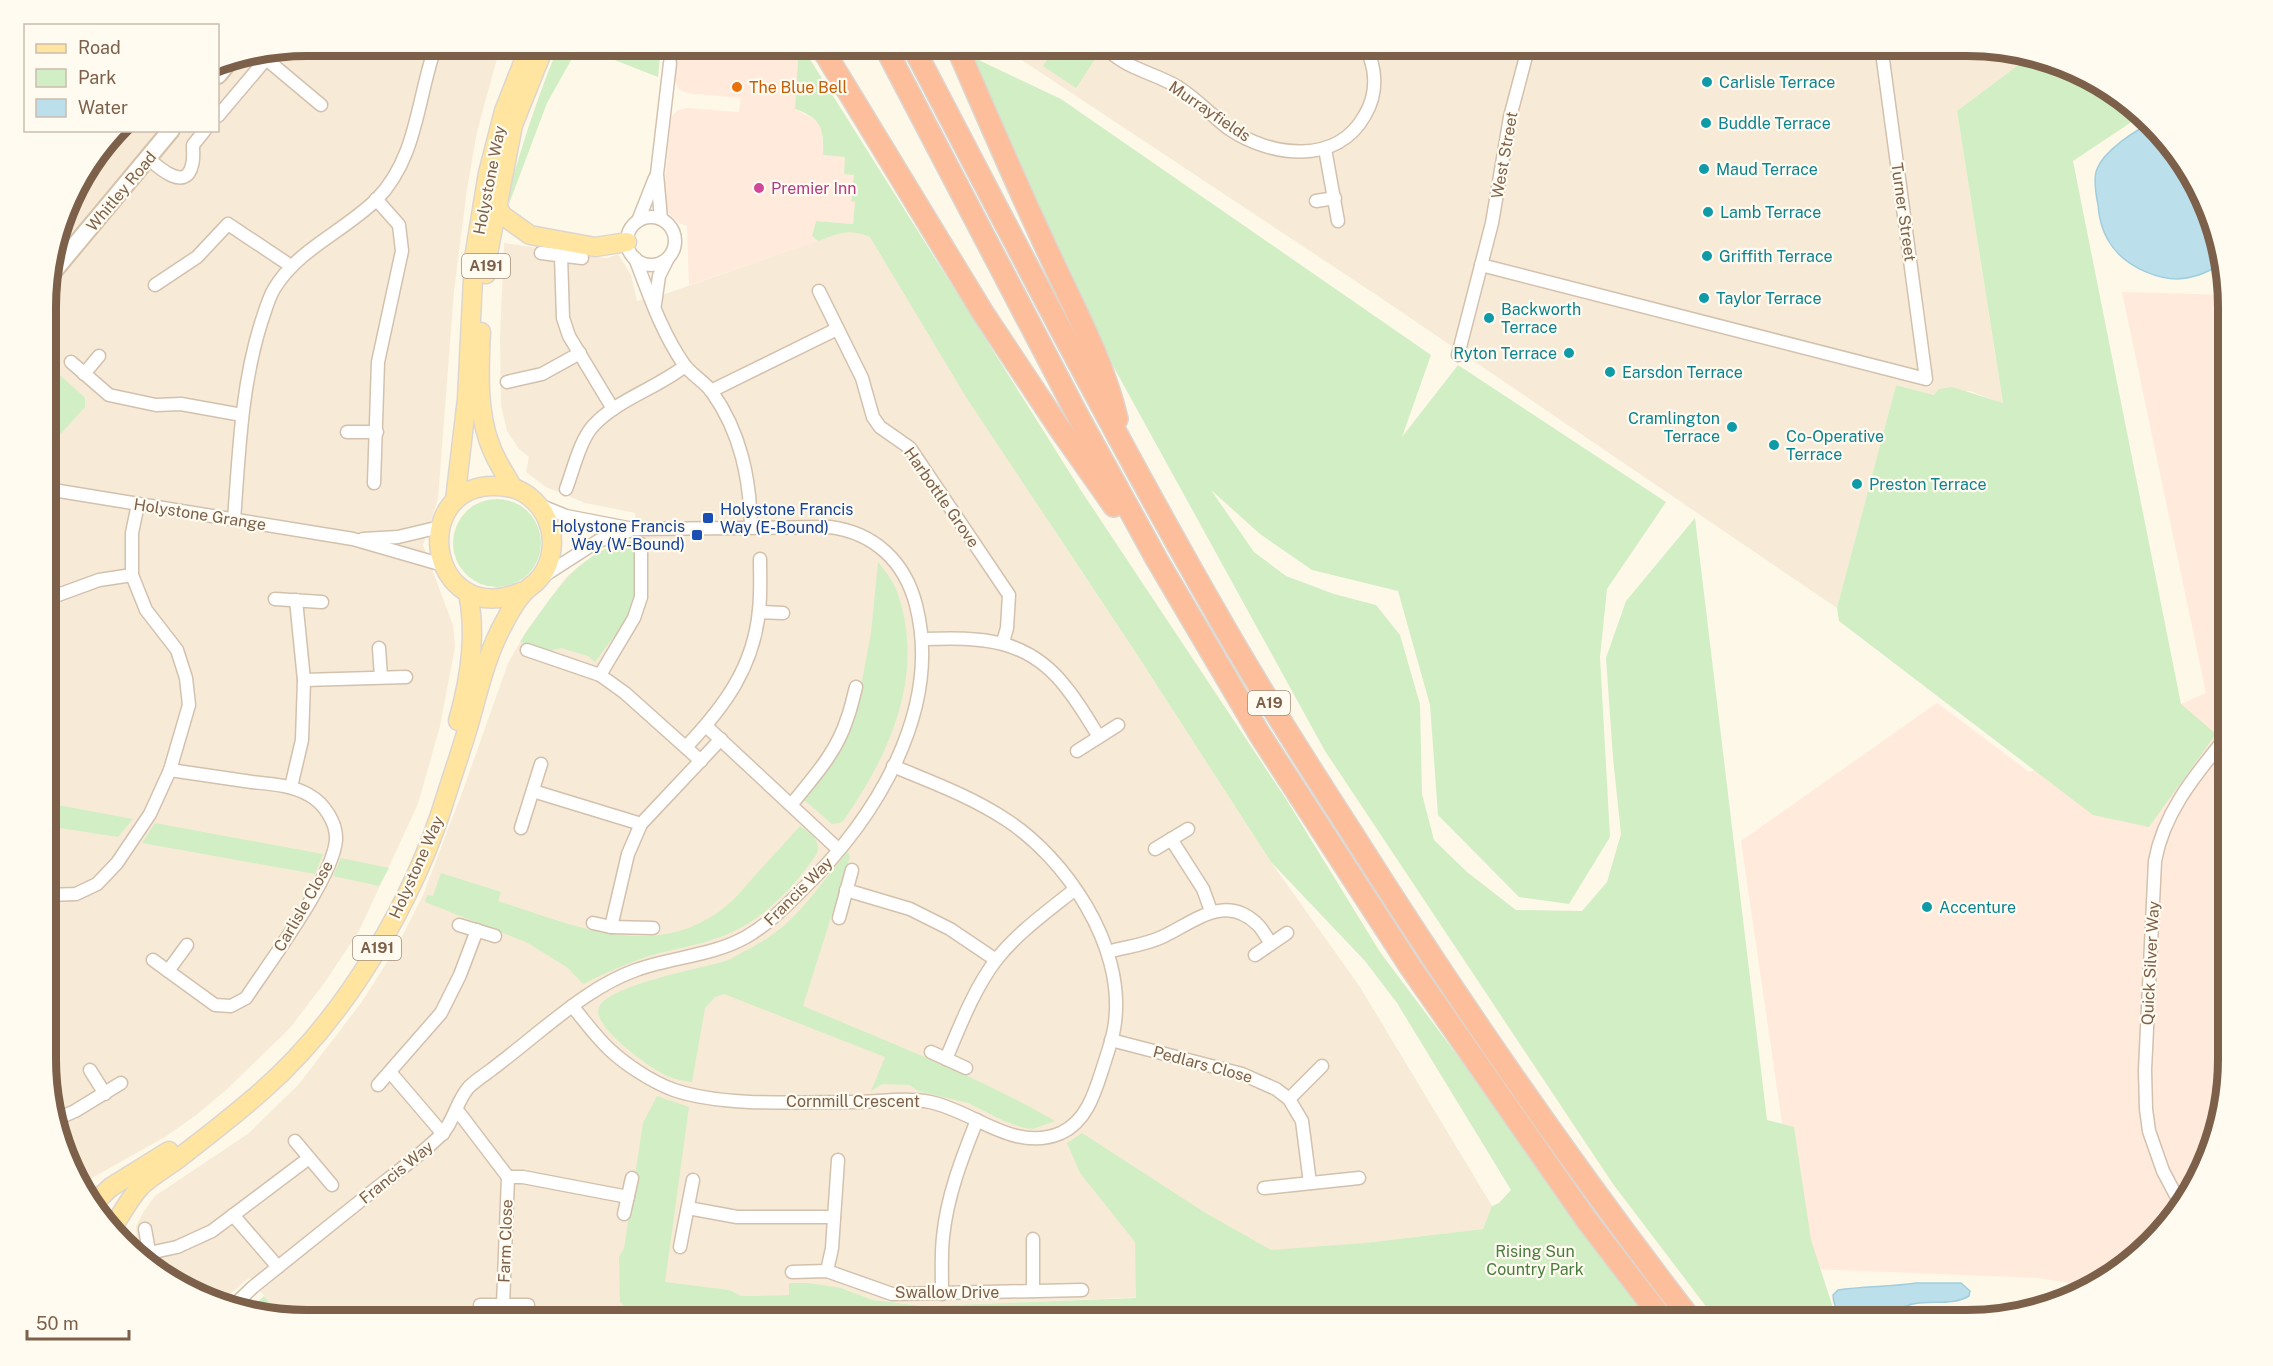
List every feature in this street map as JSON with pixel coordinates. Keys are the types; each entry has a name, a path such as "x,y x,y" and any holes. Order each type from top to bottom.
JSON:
{"highway":[{"path":"827,56 983,313 1109,499 1157,560"},
{"name":"A19","path":"890,56 1078,416 1157,560 1260,735 1411,968 1588,1222 1656,1310"},
{"name":"A19","path":"918,56 1123,448 1261,689 1406,918 1497,1053 1629,1239 1684,1310"},
{"path":"961,56 1112,395 1123,448"}],"main road":[{"name":"Holystone Way","path":"440,527 455,500 467,399 474,258 488,173 504,111 526,56"},
{"name":"Holystone Way","path":"115,1222 142,1185 229,1119 266,1087 310,1042 352,987 381,941 411,886 441,813 489,651 506,619 548,565 552,548 551,530 546,516 538,504 513,488 491,448 484,424 481,395 481,340 487,259 513,125 541,56"},
{"path":"497,205 502,215 530,235 595,247 631,250"},
{"path":"455,500 474,489 494,485 513,488"},
{"path":"440,527 438,546 443,565 453,581 468,592 482,598 496,599 511,597 531,586"},
{"name":"Holystone Way","path":"96,1196 157,1160 217,1118 254,1086 300,1041 339,991 374,937 402,884 429,822 459,716 472,652 472,610 468,592"},
{"name":"Holystone Way","path":"100,1202 111,1211 111,1217"}],"street":[{"path":"234,520 242,415 250,356 273,290 291,266 376,199 396,174 409,146 432,56"},
{"name":"Murrayfields","path":"1115,56 1133,69 1178,87 1199,101 1227,127 1253,142 1282,151 1295,152 1325,149 1335,145 1361,122 1372,100 1374,74 1368,56"},
{"name":"West Street","path":"1481,265 1492,224 1510,117 1526,56"},
{"name":"Turner Street","path":"1481,265 1926,379 1882,56"},
{"path":"271,58 321,105"},
{"path":"219,115 267,59"},
{"path":"661,219 657,174 670,63"},
{"name":"Whitley Road","path":"59,265 169,132"},
{"path":"149,159 168,175 177,178 185,175 191,170 194,162 193,146 204,132"},
{"path":"1325,149 1338,220"},
{"path":"657,174 638,221 629,231 631,250 663,330 685,366 711,391 730,423 746,467 751,528"},
{"path":"1316,201 1335,198"},
{"path":"374,483 378,362 402,251 399,225 376,199"},
{"path":"638,221 651,217 661,219 672,228 675,236 673,251 659,276 654,305"},
{"path":"155,285 197,257 228,224 291,266"},
{"path":"631,250 648,265 663,262 668,258"},
{"path":"541,253 582,258"},
{"path":"561,256 563,318 569,336 614,409"},
{"path":"1458,355 1481,265"},
{"name":"Harbottle Grove","path":"819,291 862,378 873,417 880,427 910,448 1009,595 1007,628 1003,642"},
{"path":"711,391 837,329"},
{"path":"507,382 542,374 580,353"},
{"path":"84,374 99,356"},
{"path":"71,362 110,395 156,405 181,404 242,415"},
{"path":"566,489 588,433 594,424 614,409 671,377 685,366"},
{"path":"347,432 377,432"},
{"name":"Holystone Grange","path":"56,490 353,539 443,565"},
{"path":"56,895 76,894 97,884 117,863 150,814 170,770 189,705 186,678 177,650 146,610 132,574 132,533 138,504"},
{"name":"Francis Way","path":"239,1301 443,1134 468,1089 572,1005 592,991 635,970 724,947 746,937 784,908 814,879 880,794 909,726 918,697 921,674 922,639 918,614 910,584 898,564 879,545 864,536 837,528 633,529 566,516 538,504"},
{"name":"Holystone Grange","path":"353,539 398,537 440,527"},
{"name":"Francis Way","path":"531,586 598,541 633,529"},
{"path":"600,675 634,618 640,597 641,544"},
{"path":"686,747 706,726 735,688 748,661 759,612 759,559"},
{"path":"56,596 99,580 132,574"},
{"path":"275,599 322,602"},
{"path":"291,787 302,740 304,680 296,600"},
{"path":"759,612 783,614"},
{"path":"922,639 966,637 1003,642 1029,654 1054,674 1068,689 1099,737"},
{"path":"379,648 381,677"},
{"path":"527,650 600,675 625,693 701,761"},
{"path":"304,680 406,677"},
{"path":"791,805 836,744 847,720 856,687"},
{"path":"1077,751 1118,725"},
{"path":"706,726 838,850"},
{"path":"611,927 628,854 641,824 721,740"},
{"name":"Quick Silver Way","path":"2176,1197 2163,1171 2149,1131 2146,1109 2145,1070 2155,861 2160,840 2171,813 2197,773 2218,748"},
{"path":"521,828 541,764"},
{"name":"Cornmill Crescent","path":"572,1005 609,1049 645,1074 674,1090 709,1097 757,1101 916,1100 946,1106 1013,1137 1048,1137 1061,1133 1076,1124 1091,1100 1116,1020 1115,992 1108,952 1093,917 1047,854 1027,835 1004,818 959,794 893,766"},
{"name":"Carlisle Close","path":"153,960 215,1005 231,1006 246,998 313,894 331,859 336,840 334,823 311,795 291,787 170,770"},
{"path":"533,791 641,824"},
{"path":"1155,849 1188,829"},
{"path":"1171,839 1203,889 1211,911"},
{"path":"839,918 852,870"},
{"path":"846,890 910,909 950,929 996,960"},
{"path":"946,1059 968,1009 996,960 1022,933 1074,890"},
{"path":"1108,952 1159,938 1211,911 1224,910 1243,915 1257,925 1271,944"},
{"path":"593,923 611,927 653,927"},
{"path":"459,925 495,936"},
{"path":"378,1085 441,1013 460,975 477,930"},
{"path":"1255,955 1287,933"},
{"path":"168,971 188,945"},
{"name":"Pedlars Close","path":"1111,1040 1251,1077 1276,1089 1289,1099"},
{"path":"931,1052 966,1068"},
{"path":"1310,1183 1305,1133 1296,1109 1289,1099 1322,1066"},
{"path":"90,1070 105,1094"},
{"path":"390,1072 443,1134"},
{"path":"62,1116 121,1083"},
{"name":"Farm Close","path":"457,1110 507,1177 503,1305"},
{"path":"942,1294 942,1239 948,1206 955,1179 977,1120"},
{"path":"295,1141 332,1185"},
{"path":"152,1257 212,1231 309,1158"},
{"path":"827,1271 832,1248 838,1160"},
{"name":"Farm Close","path":"507,1177 523,1176 628,1197"},
{"path":"624,1215 632,1178"},
{"path":"1264,1188 1359,1178"},
{"path":"680,1247 693,1180"},
{"path":"688,1208 737,1217 834,1217"},
{"path":"233,1215 278,1268"},
{"path":"145,1229 150,1255"},
{"path":"1033,1239 1033,1291"},
{"name":"Swallow Drive","path":"792,1272 827,1271 892,1294 1082,1290"},
{"name":"Farm Close","path":"480,1305 528,1305"}],"shaded area":[{"path":"290,56 499,56 477,132 467,189 454,291 438,499 423,545 453,625 455,647 440,726 418,804 359,931 325,982 290,1028 226,1090 165,1137 87,1181 64,1124 56,1076 56,290 64,242 81,195 107,154 126,132 219,132 219,72 258,60"},
{"name":"Premier Inn","path":"606,56 795,56 798,61 795,109 816,120 822,130 823,155 845,157 854,175 851,200 855,201 853,224 816,221 812,236 818,241 689,285 687,226 671,216 663,202 671,117 678,110 687,108 739,112 741,98 687,93 680,90 673,79 675,61 660,60 658,77"},
{"path":"1016,56 1983,56 2022,62 1957,111 2003,404 1970,391 1934,395 1896,385 1837,608 1378,296"},
{"path":"848,230 870,237 1058,536 1271,862 1360,987 1492,1206 1483,1229 1364,1243 1215,1293 923,1306 873,1300 841,1288 789,1295 740,1296 730,1290 636,1279 631,1310 274,1307 249,1278 226,1297 181,1277 137,1244 136,1226 155,1196 249,1133 299,1084 361,1003 396,948 423,895 508,663 526,632 566,577 605,549 635,540 635,513 585,503 546,487 526,472 529,457 519,449 507,431 501,405 500,337 504,243 608,258 618,254 631,275 637,301 668,293"},
{"path":"2122,292 2217,295 2218,1060 2213,1108 2204,1140 2184,1185 2155,1225 2119,1259 2079,1284 2039,1278 1815,1269 1800,1246 1741,841 1937,703 2029,772 2206,693"}],"green space":[{"path":"555,56 573,56 547,103 509,204 511,185 538,99"},
{"path":"604,56 660,56 658,77"},
{"name":"Rising Sun Country Park","path":"795,56 808,56 1080,489 1286,799 1380,952 1648,1310 629,1310 620,1302 619,1257 624,1248 643,1123 657,1096 689,1107 665,1282 730,1290 741,1296 789,1295 789,1283 808,1283 841,1288 873,1300 923,1306 1136,1298 1135,1242 1080,1173 1067,1143 1082,1133 1204,1212 1271,1250 1364,1243 1483,1229 1492,1206 1499,1203 1511,1190 1397,1003 1365,961 1271,862 966,397 870,237 850,232 818,241 812,236 816,221 853,224 855,202 851,201 854,175 844,174 845,157 823,155 823,138 816,120 795,109 798,61"},
{"path":"967,56 1061,99 1431,355 1402,437 1458,365 1666,502 1607,589 1600,657 1610,837 1569,904 1519,897 1438,815 1430,705 1398,591 1312,570 1260,534 1211,490 1254,552 1286,576 1334,594 1376,605 1400,635 1420,704 1422,794 1434,840 1467,872 1516,910 1582,911 1607,882 1621,834 1606,658 1626,601 1695,518 1767,1120 1794,1127 1811,1240 1834,1310 1709,1310 1613,1184 1325,751 1101,344"},
{"path":"1050,56 1097,56 1076,88 1043,66"},
{"path":"2022,62 2078,81 2119,107 2134,120 2073,161 2181,704 2216,734 2149,827 2093,815 1839,621 1837,608 1896,385 1934,395 1939,389 1952,387 2003,403 1957,111"},
{"path":"61,376 85,398 85,407 56,439 56,381"},
{"path":"497,499 522,506 534,518 541,543 534,568 522,580 497,587 472,580 460,568 453,543 460,518 472,506"},
{"path":"635,540 635,590 630,615 595,662 588,656 561,648 551,651 520,642 547,603 584,562 607,548"},
{"path":"878,562 896,589 905,620 908,650 906,681 889,739 876,768 843,821 832,824 802,798 861,686 871,633"},
{"path":"56,805 133,819 118,837 56,827"},
{"path":"155,823 323,854 315,874 142,843"},
{"path":"800,826 816,840 817,853 790,888 756,919 722,936 640,959 583,984 568,968 528,943 425,902 427,895 433,896 441,873 501,892 498,901 584,928 613,934 642,936 671,933 698,924 725,907"},
{"path":"848,852 850,857 803,1006 963,1074 1055,1121 1033,1129 1024,1128 968,1103 918,1091 910,1085 882,1084 871,1091 885,1057 724,994 715,997 705,1008 692,1082 673,1078 650,1066 625,1047 604,1025 599,1015 599,1007 606,999 619,992 656,979 725,961 772,935 802,908"},
{"path":"341,858 389,868 379,886 333,876"},
{"path":"264,1296 274,1307 541,1310 290,1310 254,1305"}],"water":[{"path":"2143,128 2155,141 2175,167 2192,195 2209,242 2214,268 2183,278 2158,276 2134,266 2115,250 2108,240 2099,214 2095,187 2097,169 2106,155"},
{"path":"1961,1283 1970,1291 1969,1296 1956,1301 1920,1303 1893,1310 1839,1310 1836,1307 1833,1295 1838,1290"}],"place":[{"name":"Carlisle Terrace","path":"1707,82"},
{"name":"The Blue Bell","path":"737,87"},
{"name":"Buddle Terrace","path":"1706,123"},
{"name":"Maud Terrace","path":"1704,169"},
{"name":"Premier Inn","path":"759,188"},
{"name":"Lamb Terrace","path":"1708,212"},
{"name":"Griffith Terrace","path":"1707,256"},
{"name":"Taylor Terrace","path":"1704,298"},
{"name":"Backworth Terrace","path":"1489,318"},
{"name":"Ryton Terrace","path":"1569,353"},
{"name":"Earsdon Terrace","path":"1610,372"},
{"name":"Cramlington Terrace","path":"1732,427"},
{"name":"Co-Operative Terrace","path":"1774,445"},
{"name":"Preston Terrace","path":"1857,484"},
{"name":"Holystone Francis Way (E-Bound)","path":"708,518"},
{"name":"Holystone Francis Way (W-Bound)","path":"697,535"},
{"name":"Accenture","path":"1927,907"}]}
